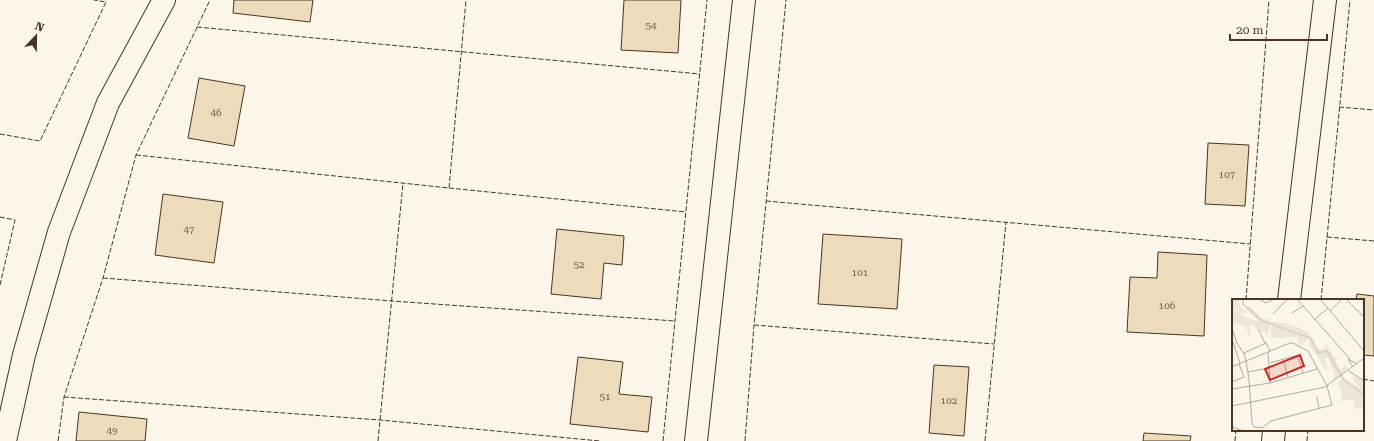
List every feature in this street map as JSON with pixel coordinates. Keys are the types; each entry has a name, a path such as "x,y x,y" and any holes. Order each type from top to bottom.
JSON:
{"street":[{"path":"5,441 24,355 60,232 108,104 164,0"},
{"path":"696,441 744,0"},
{"path":"1289,299 1325,0"},
{"path":"1273,441 1274,431"}],"building":[{"path":"234,0 313,0 310,22 233,13"},
{"path":"624,0 681,0 678,53 621,50"},
{"path":"199,78 245,86 234,146 188,138"},
{"path":"1208,143 1249,145 1245,206 1205,204"},
{"path":"163,194 223,202 214,263 155,255"},
{"path":"557,229 624,236 622,265 604,263 601,299 551,294"},
{"path":"823,234 902,239 897,309 818,304"},
{"path":"1158,252 1207,255 1204,336 1127,332 1130,277 1157,278"},
{"path":"1357,294 1374,296 1374,356 1364,355 1364,299 1356,299"},
{"path":"578,357 623,362 619,394 652,397 648,432 570,424"},
{"path":"934,365 969,367 964,436 929,433"},
{"path":"79,412 147,419 145,441 76,441"},
{"path":"1144,433 1191,436 1190,441 1143,441"}],"fence":[{"path":"0,134 40,141 106,2 94,0"},
{"path":"58,441 64,397 103,278 136,155 210,0"},
{"path":"136,155 449,188 466,0"},
{"path":"663,441 707,0"},
{"path":"745,441 754,325 786,0"},
{"path":"1246,299 1269,0"},
{"path":"1321,299 1350,0"},
{"path":"197,27 700,74"},
{"path":"1339,107 1374,110"},
{"path":"378,441 403,183"},
{"path":"449,188 686,212"},
{"path":"766,201 1250,244"},
{"path":"0,217 15,220 0,285"},
{"path":"985,441 1006,222"},
{"path":"1327,237 1374,241"},
{"path":"103,278 392,301 675,321"},
{"path":"754,325 994,344"},
{"path":"1364,379 1374,381"},
{"path":"64,397 380,420 600,441"},
{"path":"1235,441 1236,431"},
{"path":"1307,441 1308,431"}]}
